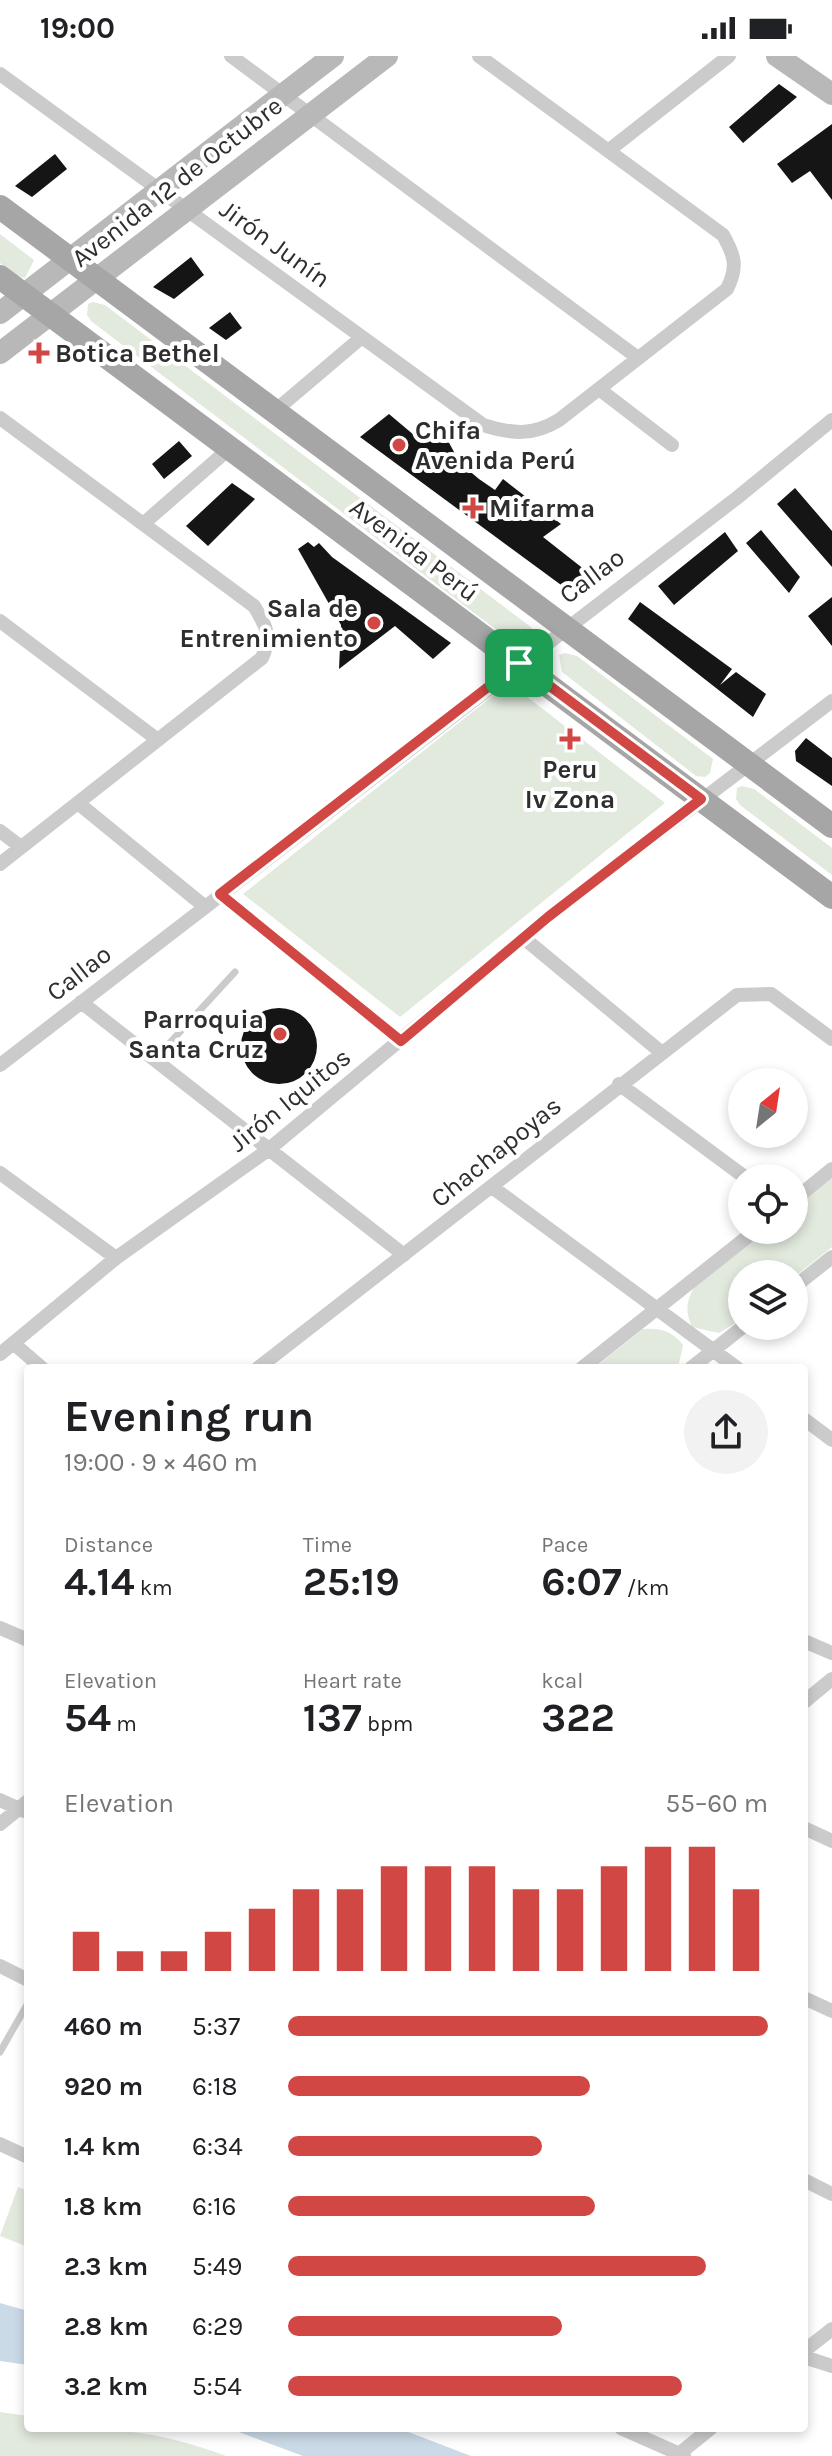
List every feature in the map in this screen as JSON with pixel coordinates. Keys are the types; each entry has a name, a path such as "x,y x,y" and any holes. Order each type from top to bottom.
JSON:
{"main road":[{"name":"Avenida 12 de Octubre","path":"0,313 333,56"},
{"name":"Avenida 12 de Octubre","path":"0,353 387,56"},
{"path":"777,56 832,94"},
{"name":"Avenida Perú","path":"0,207 832,826"},
{"name":"Avenida Perú","path":"0,277 832,897"}],"street":[{"path":"231,56 638,358"},
{"path":"479,56 723,235 736,261 735,274 727,289 599,389 672,445"},
{"path":"608,151 729,56"},
{"name":"Jirón Junín","path":"0,74 483,425 504,432 534,431 559,420 599,389"},
{"path":"276,410 362,337"},
{"path":"0,418 254,606 268,629 268,644 262,658 0,864"},
{"name":"Callao","path":"0,1065 565,626 738,497 832,420"},
{"path":"143,524 230,448"},
{"path":"0,621 158,740"},
{"name":"Jirón Iquitos","path":"0,1354 116,1258 268,1150 548,917 832,701"},
{"path":"78,803 204,906"},
{"path":"0,831 21,847"},
{"path":"220,894 401,1041"},
{"path":"525,939 662,1053"},
{"name":"Chachapoyas","path":"263,1364 737,995 771,994 832,1039"},
{"path":"81,1002 404,1255"},
{"path":"619,1084 728,1165"},
{"path":"808,1189 832,1169"},
{"path":"0,1173 116,1258"},
{"path":"492,1187 732,1364"},
{"path":"587,1364 739,1244"},
{"path":"808,1276 832,1257"},
{"path":"696,1364 728,1339"},
{"path":"13,1343 37,1364"},
{"path":"808,1422 832,1440"},
{"path":"0,1628 24,1638"},
{"path":"808,1643 832,1653"},
{"path":"808,1699 832,1679"},
{"path":"0,1800 24,1807"},
{"path":"0,1824 24,1808"},
{"path":"808,1830 832,1841"},
{"path":"0,1966 24,1978"},
{"path":"808,2000 832,2011"},
{"path":"0,2144 24,2155"},
{"path":"808,2182 832,2194"},
{"path":"808,2348 832,2329"},
{"path":"808,2358 832,2366"},
{"path":"630,2432 681,2455 707,2432"}],"lane":[{"path":"154,1060 235,972"},
{"path":"0,2052 24,2010"}],"shaded area":[{"path":"0,234 34,260 25,278 17,276 0,263"},
{"path":"88,304 105,305 532,628 523,645 515,644 91,321 87,315"},
{"path":"559,655 577,656 713,759 710,773 705,777 696,776 562,672"},
{"path":"509,683 665,803 400,1017 243,894"},
{"path":"737,788 754,789 832,848 832,875 740,805 736,799"},
{"path":"832,1178 832,1247 808,1266 808,1260 728,1260 749,1244 808,1244 808,1198"},
{"path":"728,1260 728,1328 719,1333 692,1327 688,1306 695,1286"},
{"path":"643,1329 665,1331 683,1345 679,1364 599,1364"},
{"path":"18,2187 24,2189 24,2245 0,2236"},
{"path":"0,2412 24,2415 24,2432 128,2432 174,2440 226,2456 0,2456"}],"water":[{"path":"0,2303 24,2310 24,2364 0,2361"},
{"path":"239,2432 408,2432 471,2456 303,2456"}],"building":[{"path":"779,84 797,97 743,143 729,127"},
{"path":"832,124 832,200 810,171 792,183 777,164"},
{"path":"55,154 67,169 32,197 15,186"},
{"path":"191,257 204,275 174,299 153,287"},
{"path":"230,312 242,328 226,340 209,328"},
{"path":"389,414 421,441 440,426 460,463 479,479 495,490 503,479 561,524 543,537 599,581 572,593 360,437"},
{"path":"179,441 192,456 164,479 152,464"},
{"path":"232,483 255,499 208,546 186,526"},
{"path":"795,488 832,531 832,567 777,504"},
{"path":"761,530 800,577 789,593 746,543"},
{"path":"725,532 738,551 674,605 658,586"},
{"path":"308,542 314,547 319,543 332,557 451,643 433,659 395,626 339,669 341,625 298,549"},
{"path":"832,597 832,646 808,616"},
{"path":"640,602 732,669 720,685 736,672 766,694 753,717 628,619"},
{"path":"806,738 832,758 832,786 796,761 795,751"},
{"path":"272,1008 286,1008 300,1014 311,1025 317,1046 314,1061 306,1073 286,1084 272,1084 258,1078 247,1067 241,1053 241,1039 247,1025 258,1014"}],"place":[{"name":"Botica Bethel","path":"39,353"},
{"name":"Chifa Avenida Perú","path":"399,445"},
{"name":"Mifarma","path":"473,508"},
{"name":"Sala de Entrenimiento","path":"374,623"},
{"name":"Peru Iv Zona","path":"570,739"},
{"name":"Parroquia Santa Cruz","path":"280,1034"}],"route":[{"path":"519,663 701,799 548,917 401,1041 220,894 519,663"}]}
